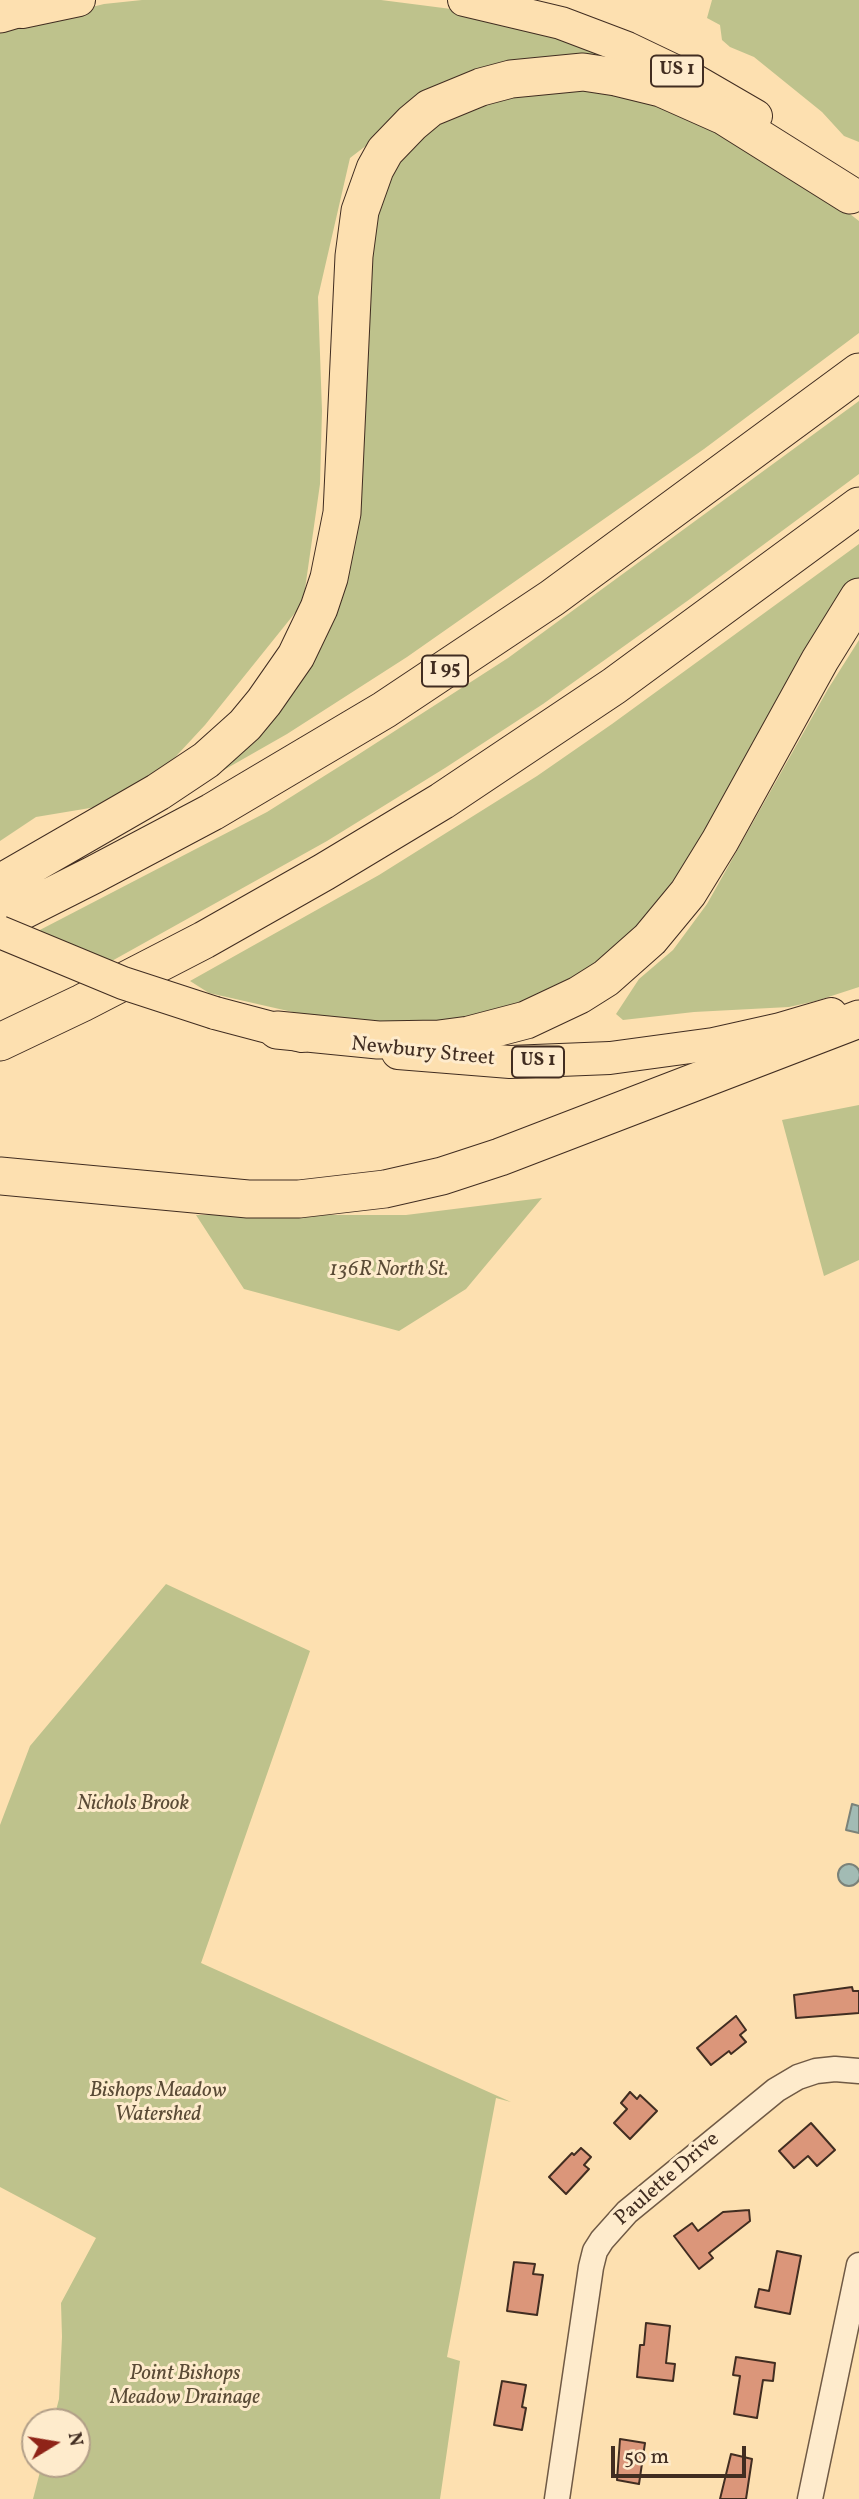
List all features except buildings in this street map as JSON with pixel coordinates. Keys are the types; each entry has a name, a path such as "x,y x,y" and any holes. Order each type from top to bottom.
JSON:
{"highway":[{"path":"0,15 47,0"},
{"path":"0,883 158,792 206,760 245,725 296,656 329,578 342,513 354,257 360,211 375,169 385,152 430,108 481,87 511,79 583,72 615,77 661,88 724,116 855,199"},
{"name":"I 95","path":"0,922 212,812 384,710 552,598 859,372"},
{"path":"0,1042 204,940 324,873 442,802 614,686 859,506"},
{"path":"277,1030 378,1040 439,1039 469,1035 526,1020 579,995 606,978 650,939 688,893 715,850 820,660 859,597"},
{"path":"0,1176 248,1199 299,1199 385,1189 442,1176 500,1157 859,1018"}],"main road":[{"path":"0,15 79,0"},
{"name":"US 1","path":"464,0 525,13 594,35 694,80 756,116 855,199"},
{"name":"Newbury Street","path":"0,932 102,975 215,1013 345,1045 410,1055 510,1062 646,1055 780,1029 859,1005"}],"street":[{"name":"Paulette Drive","path":"557,2499 591,2267 602,2240 627,2212 776,2090 798,2077 816,2071 859,2071"},
{"path":"810,2499 852,2331 859,2265"}],"green space":[{"path":"142,0 381,0 459,10 617,55 389,128 350,158 318,297 322,411 320,484 303,603 205,725 167,766 96,807 36,817 0,841 0,30 104,4"},
{"path":"712,0 859,0 859,142 844,136 822,112 754,57 730,47 722,40 720,25 707,18"},
{"path":"624,86 789,167 859,221 859,333 704,449 407,657 287,734 187,791 305,666 366,221 403,146 482,94"},
{"path":"859,401 859,474 543,704 445,768 327,841 110,962 36,932 267,812 508,658"},
{"path":"859,544 859,582 687,873 608,963 538,1002 418,1029 319,1018 209,993 190,981 379,875 537,776"},
{"path":"859,640 859,987 789,1007 694,1012 623,1020 616,1014 639,979 673,950 707,904 828,689"},
{"path":"859,1105 859,1260 824,1276 782,1120"},
{"name":"136R North St.","path":"542,1198 466,1289 399,1331 244,1289 196,1215 406,1215"},
{"path":"166,1584 310,1651 201,1963 511,2102 496,2098 447,2357 460,2361 440,2499 33,2499 38,2478 91,2478 91,2408 57,2408 62,2337 61,2303 96,2238 0,2187 0,1825 30,1746"}],"water":[{"path":"852,1804 859,1806 859,1833 846,1830"},
{"path":"849,1864 857,1867 860,1875 857,1883 849,1886 841,1883 838,1875 841,1867"}],"park label":[{"name":"Nichols Brook","path":"133,1805"},
{"name":"Bishops Meadow Watershed","path":"158,2104"},
{"name":"Point Bishops Meadow Drainage","path":"185,2387"}]}
